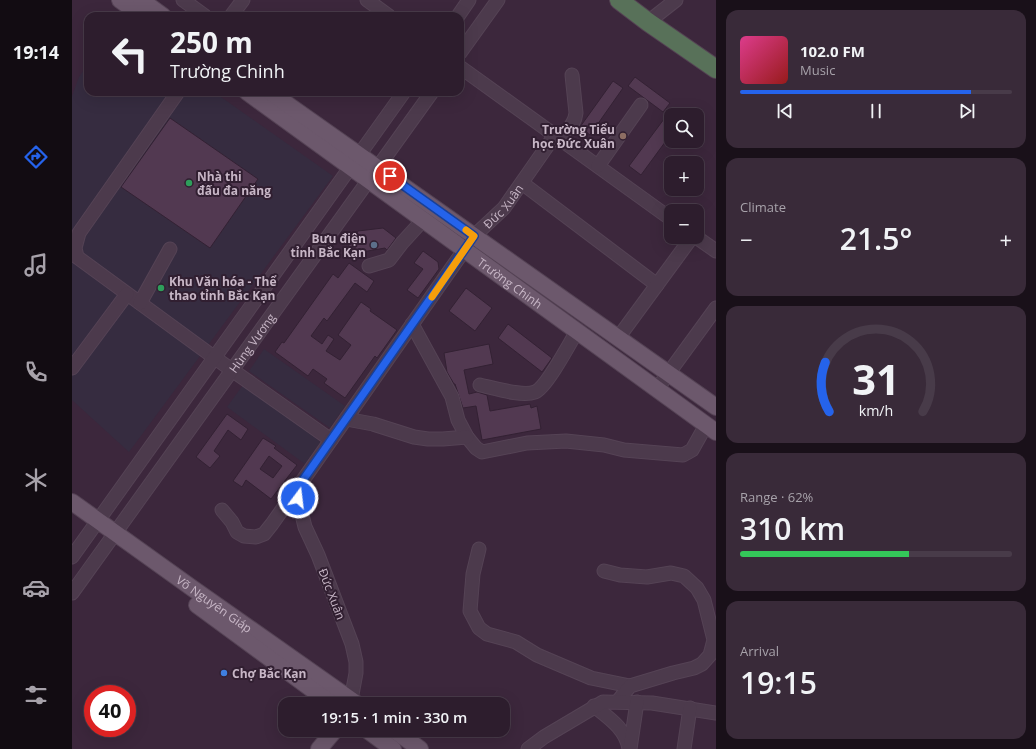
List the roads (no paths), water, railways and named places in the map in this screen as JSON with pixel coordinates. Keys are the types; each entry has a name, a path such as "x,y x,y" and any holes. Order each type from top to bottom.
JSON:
{"highway":[{"path":"619,0 648,22 716,68"}],"main road":[{"path":"120,0 136,12"},
{"path":"141,0 158,12"},
{"name":"Trường Chinh","path":"253,96 356,161"},
{"name":"Trường Chinh","path":"275,96 373,174 423,220 711,428"},
{"name":"Trường Chinh","path":"373,174 474,236 716,407"},
{"path":"577,331 587,317"},
{"name":"Võ Nguyên Giáp","path":"72,502 95,525 343,697"},
{"name":"Võ Nguyên Giáp","path":"72,516 95,525"},
{"name":"Võ Nguyên Giáp","path":"112,537 323,697"},
{"path":"319,749 329,737"},
{"path":"377,737 393,749"},
{"path":"404,737 420,749"}],"street":[{"path":"183,0 200,12"},
{"path":"234,12 243,0"},
{"path":"461,12 469,0"},
{"path":"464,47 498,0"},
{"path":"648,22 676,0"},
{"path":"374,2 385,12"},
{"path":"464,70 664,214"},
{"name":"Đức Xuân","path":"222,510 232,522 237,532 244,536 256,537 264,534 474,236 504,208 558,138 572,125 576,118 576,113 572,74"},
{"path":"175,96 79,233 75,248 78,257 215,358 331,440"},
{"name":"Hùng Vương","path":"72,557 401,96"},
{"name":"Hùng Vương","path":"72,593 429,96"},
{"path":"598,166 642,105"},
{"path":"522,183 657,285"},
{"path":"369,266 389,260 423,220"},
{"path":"704,243 716,251"},
{"path":"618,338 687,244"},
{"path":"140,303 170,249"},
{"path":"72,368 127,294"},
{"path":"657,389 715,311"},
{"path":"412,324 452,397 458,420 467,437 476,448 482,452 528,443 566,441 604,445 624,450 682,455 692,450 711,428"},
{"path":"480,385 519,394 535,392 544,385 577,331"},
{"path":"346,418 373,424 414,437 443,439 467,437"},
{"path":"132,474 150,484"},
{"name":"Đức Xuân","path":"296,490 305,526 318,555 352,644 356,662 353,697"},
{"path":"479,549 473,574 470,611 479,628 487,634 516,642 537,655 591,678 630,686 694,668 706,661 710,655 714,640 704,600 697,588 684,576 671,573 647,576 627,576 604,571"},
{"path":"618,702 630,686"},
{"path":"528,749 544,737 603,702 637,702 690,708 716,713"},
{"path":"630,749 637,702"},
{"path":"594,706 616,724 628,740 630,749"},
{"path":"684,749 690,708"}],"place":[{"name":"Trường Tiểu học Đức Xuân","path":"623,136"},
{"name":"Nhà thi đấu đa năng","path":"189,183"},
{"name":"Bưu điện tỉnh Bắc Kạn","path":"374,245"},
{"name":"Khu Văn hóa - Thể thao tỉnh Bắc Kạn","path":"161,288"},
{"name":"Chợ Bắc Kạn","path":"224,673"}]}
